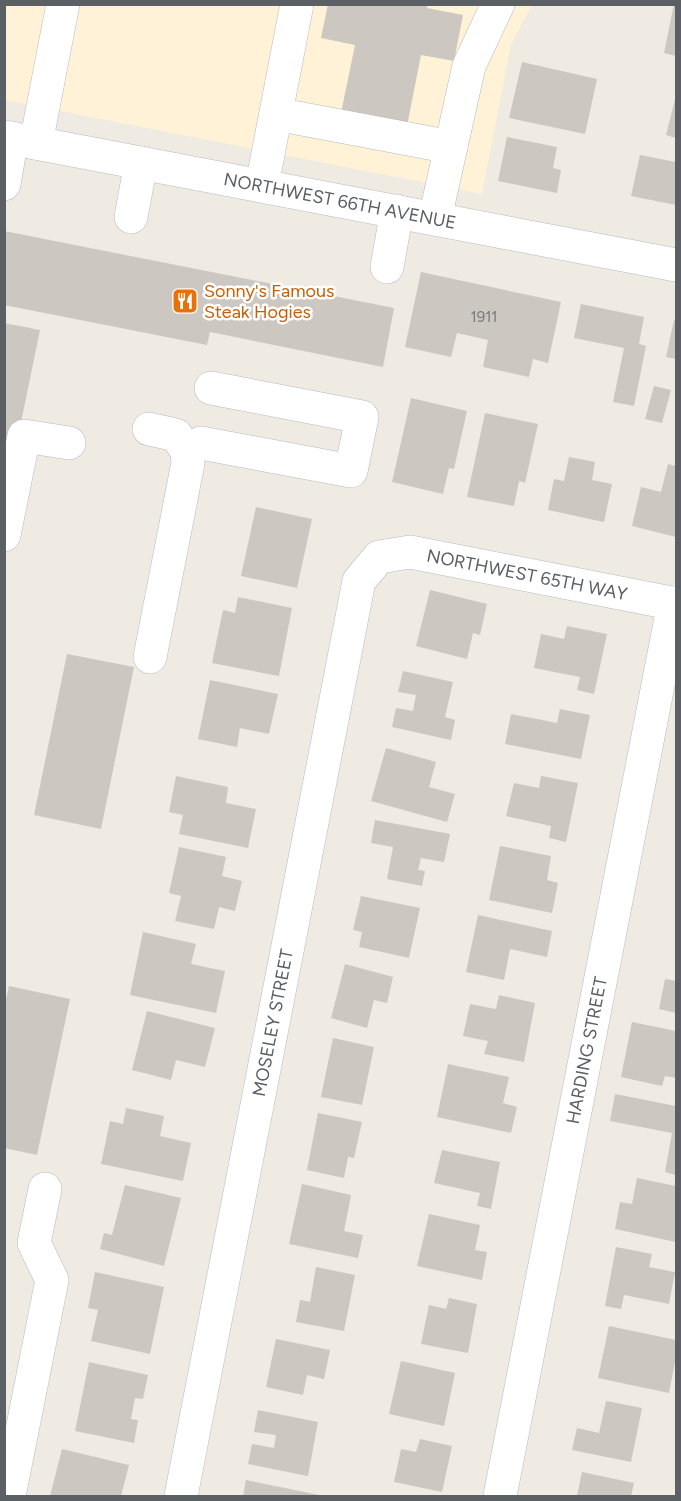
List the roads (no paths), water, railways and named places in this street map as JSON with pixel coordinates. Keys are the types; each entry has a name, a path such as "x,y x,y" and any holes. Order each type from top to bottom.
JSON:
{"street":[{"path":"4,184 63,4"},
{"path":"262,185 297,4"},
{"path":"435,218 469,66 498,4"},
{"path":"276,114 451,147"},
{"name":"NORTHWEST 66TH AVENUE","path":"18,139 676,265"},
{"path":"131,217 141,163"},
{"path":"387,267 397,211"},
{"path":"201,443 351,471 362,417 211,388"},
{"path":"149,429 176,435 187,451 188,463 150,657"},
{"path":"4,535 24,436 69,443"},
{"name":"NORTHWEST 65TH WAY","path":"379,557 410,552 675,603"},
{"name":"MOSELEY STREET","path":"181,1497 359,581 379,557"},
{"name":"HARDING STREET","path":"500,1497 675,603"},
{"path":"9,1497 52,1280 34,1243 45,1189"}],"place":[{"name":"Sonny's Famous Steak Hogies","path":"185,301"}]}
